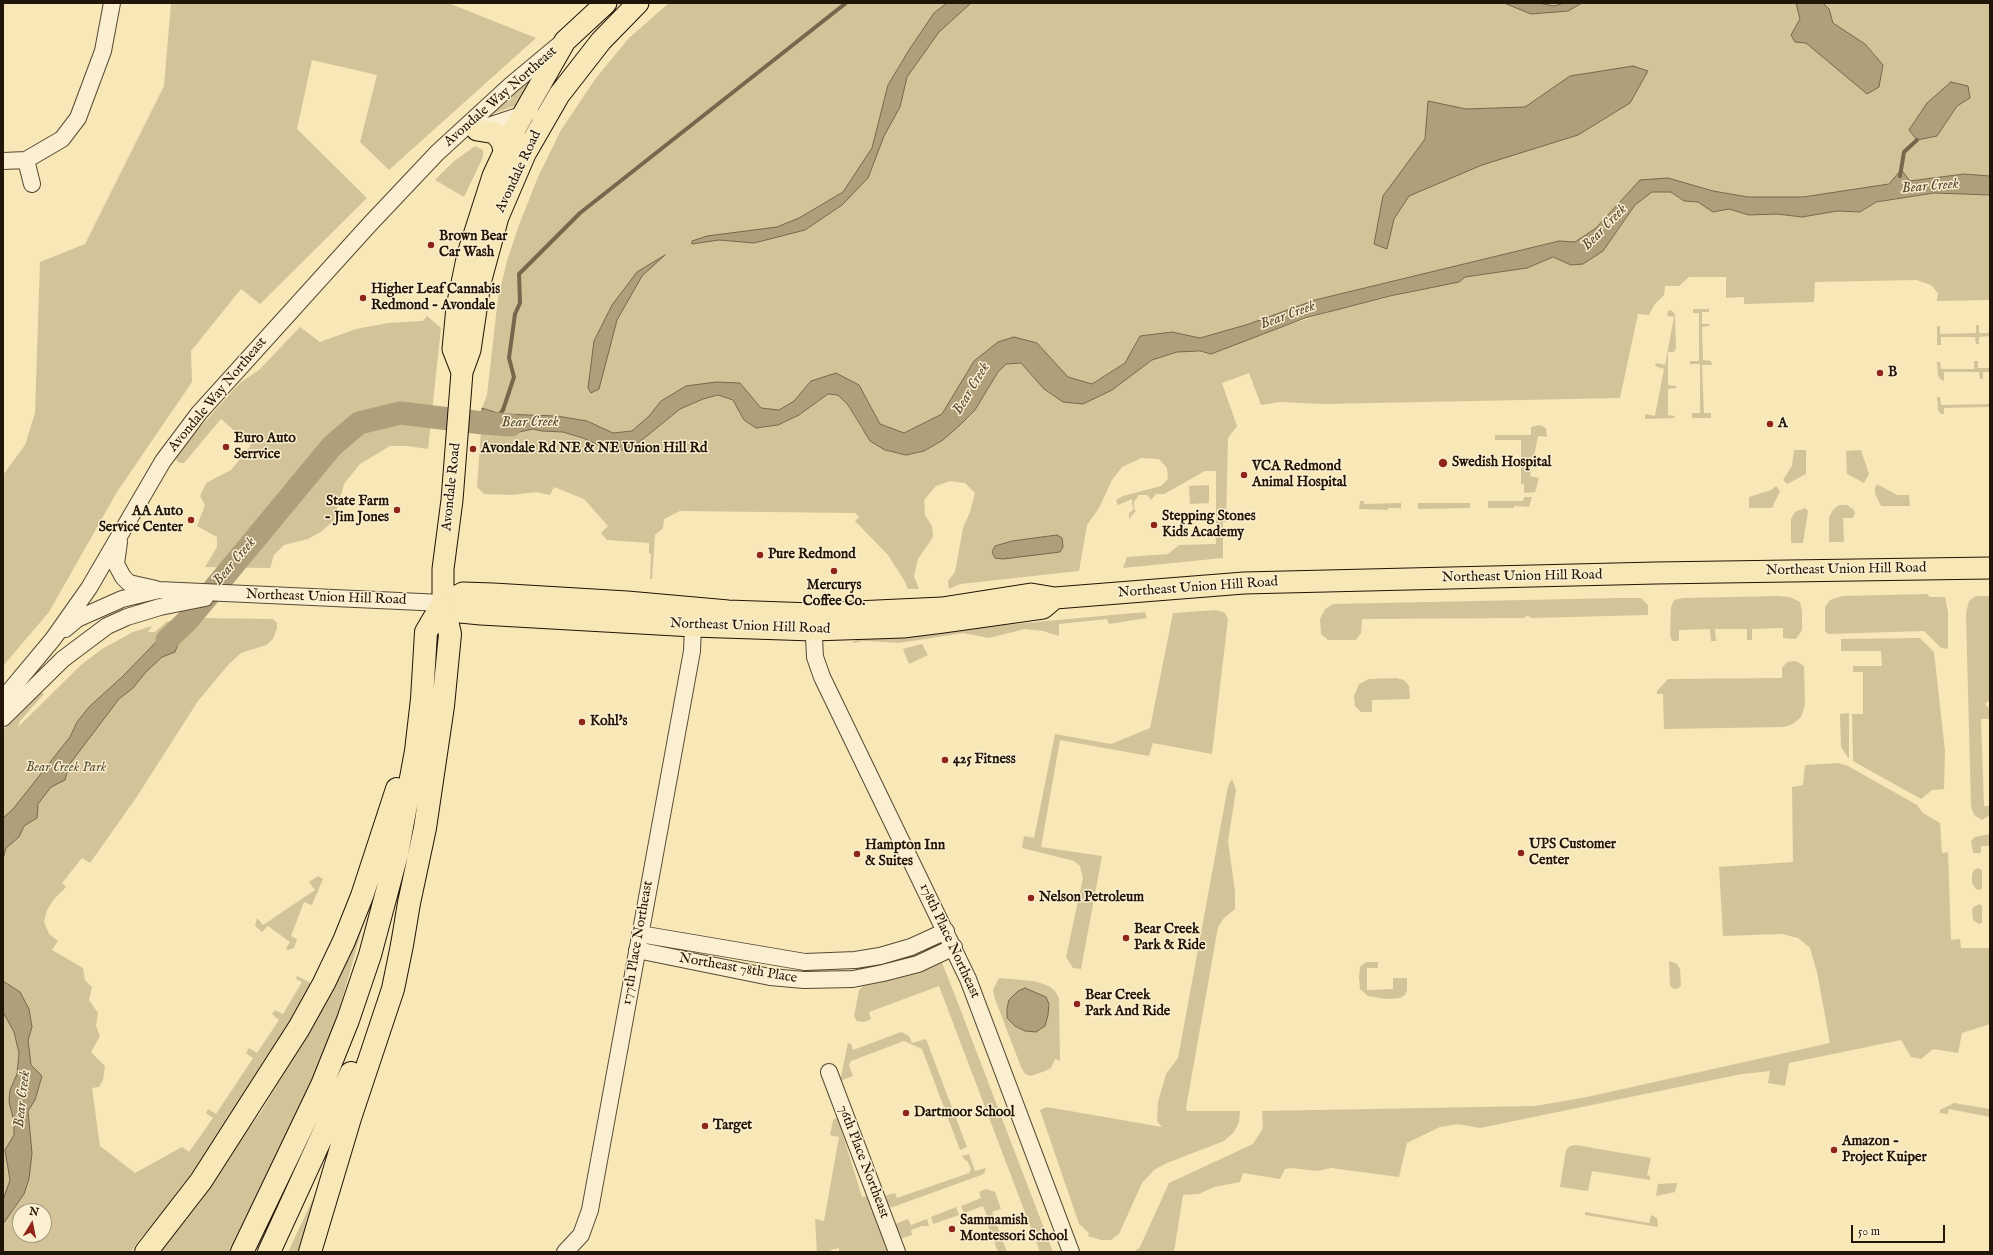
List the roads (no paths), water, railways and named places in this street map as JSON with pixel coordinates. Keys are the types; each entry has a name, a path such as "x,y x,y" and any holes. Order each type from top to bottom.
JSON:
{"highway":[{"path":"242,1252 322,1085 348,1020 370,955 397,854 416,751 422,699 426,632 443,603"},
{"path":"310,1252 350,1118 392,989 402,945 409,903 425,828 443,706 450,634 443,603"},
{"path":"146,1252 202,1181 295,1035 324,983 344,941 362,896 412,738 422,699"},
{"path":"269,1252 344,1091 367,1031 409,903"}],"main road":[{"name":"Avondale Road","path":"462,372 453,349 462,280 477,221 504,151 565,40 606,3"},
{"name":"Avondale Road","path":"443,603 443,569 462,372 470,350 480,283 498,217 525,154 559,95 601,41 638,3"},
{"path":"477,130 495,133 502,142 504,151"},
{"name":"Northeast Union Hill Road","path":"443,603 463,593 628,602 728,611 813,622 903,627 1043,608 1055,598 1244,583 1664,573 1990,568"},
{"name":"Northeast Union Hill Road","path":"443,603 460,612 481,614 693,626 813,622"}],"street":[{"path":"3,162 26,160 62,139 78,118 103,51 112,3"},
{"name":"Avondale Way Northeast","path":"3,699 53,639 89,588 163,461 199,413 369,225 437,153 511,85 565,40"},
{"name":"Avondale Way Northeast","path":"437,153 477,130 543,106 559,95"},
{"path":"26,160 32,184"},
{"path":"121,532 116,559 120,573 129,583 159,590"},
{"name":"Northeast Union Hill Road","path":"53,639 77,619 122,599 159,590 443,603"},
{"path":"3,718 63,658 107,626 127,617 144,612 228,593"},
{"name":"178th Place Northeast","path":"813,622 815,657 822,678 954,947 971,986 1071,1252"},
{"name":"177th Place Northeast","path":"565,1252 581,1235 588,1217 692,651 693,626"},
{"name":"Northeast 78th Place","path":"640,934 805,962 855,960 880,956 912,947 946,931"},
{"name":"Northeast 78th Place","path":"637,950 770,977 804,980 853,979 884,973 918,964 954,947"},
{"name":"76th Place Northeast","path":"830,1072 897,1252"}],"water":[{"path":"947,3 971,3 939,32 907,77 900,107 884,136 868,178 842,205 805,230 754,243 719,240 692,244 692,241 707,236 777,227 799,218 843,192 872,148 888,85 934,13"},
{"path":"1504,3 1538,3 1554,6 1564,3 1582,3 1568,11 1531,14"},
{"path":"1796,3 1823,3 1829,9 1833,23 1865,44 1883,65 1879,87 1867,94 1806,43 1795,42 1791,35 1800,19"},
{"path":"1633,66 1648,71 1630,103 1578,135 1482,165 1409,196 1394,219 1387,249 1374,244 1383,196 1425,139 1428,101 1466,109 1525,107 1570,76"},
{"path":"1951,82 1968,86 1970,98 1957,106 1937,136 1917,140 1909,130 1927,103"},
{"path":"1900,171 1903,172 1910,181 1964,174 1990,176 1990,195 1934,193 1876,202 1860,212 1837,211 1802,217 1777,214 1749,215 1729,209 1713,212 1698,202 1684,201 1671,192 1652,192 1635,205 1603,251 1583,264 1571,265 1553,257 1527,268 1465,277 1459,282 1390,296 1305,318 1211,354 1200,351 1177,352 1152,360 1112,390 1083,404 1063,402 1044,389 1021,363 1006,364 998,372 975,410 960,425 943,440 924,451 906,455 885,450 870,441 848,405 838,395 828,394 799,415 778,425 756,428 744,420 733,400 718,395 703,399 680,409 637,444 623,450 609,450 583,438 563,432 533,429 505,435 496,431 481,431 482,408 501,414 557,416 587,421 613,433 632,431 649,416 661,401 686,386 716,382 740,383 761,408 779,410 794,401 811,381 836,373 859,385 880,424 904,433 942,414 974,361 998,342 1014,337 1037,343 1068,377 1092,384 1125,363 1140,336 1172,332 1200,338 1249,324 1315,300 1559,241 1575,242 1596,228 1640,180 1668,178 1713,191 1748,197 1803,197 1889,184"},
{"path":"665,255 642,276 617,320 599,389 591,393 588,388 594,341 612,305 637,272"},
{"path":"1057,535 1062,538 1063,547 1060,552 1003,559 995,558 992,552 995,546 1012,541"},
{"path":"184,618 200,618 180,639 175,652 162,657 146,672 133,688 119,699 69,765 65,780 51,787 38,804 37,818 24,826 19,837 6,848 3,859 3,818 13,809 70,737 77,722 89,707 123,676 159,639"},
{"path":"3,981 20,992 29,1009 32,1027 28,1040 31,1065 42,1076 35,1100 28,1111 32,1153 29,1179 24,1194 18,1203 12,1203 12,1211 3,1224 3,1200 10,1180 5,1150 14,1135 14,1121 9,1102 10,1090 17,1074 19,1053 14,1032 3,1012"},
{"path":"1025,988 1046,997 1049,1004 1045,1026 1036,1032 1025,1031 1015,1026 1007,1018 1009,1000 1018,991"}],"waterway":[{"path":"497,418 503,410 514,377 509,358 515,314 520,303 519,274 580,213 846,3"},
{"path":"1900,176 1904,152 1917,140"},
{"name":"Bear Creek","path":"167,640 188,620 332,446 359,423 400,413 511,425"}],"place":[{"name":"Brown Bear Car Wash","path":"431,245"},
{"name":"Higher Leaf Cannabis Redmond - Avondale","path":"363,298"},
{"name":"B","path":"1880,373"},
{"name":"A","path":"1770,424"},
{"name":"Euro Auto Serrvice","path":"226,447"},
{"name":"Avondale Rd NE & NE Union Hill Rd","path":"473,449"},
{"name":"Swedish Hospital","path":"1443,463"},
{"name":"VCA Redmond Animal Hospital","path":"1244,475"},
{"name":"State Farm - Jim Jones","path":"397,510"},
{"name":"AA Auto Service Center","path":"191,520"},
{"name":"Stepping Stones Kids Academy","path":"1154,525"},
{"name":"Pure Redmond","path":"760,555"},
{"name":"Mercurys Coffee Co.","path":"834,571"},
{"name":"Kohl's","path":"582,722"},
{"name":"425 Fitness","path":"945,760"},
{"name":"UPS Customer Center","path":"1521,853"},
{"name":"Hampton Inn & Suites","path":"857,854"},
{"name":"Nelson Petroleum","path":"1031,898"},
{"name":"Bear Creek Park & Ride","path":"1126,938"},
{"name":"Bear Creek Park And Ride","path":"1077,1004"},
{"name":"Dartmoor School","path":"906,1113"},
{"name":"Target","path":"705,1126"},
{"name":"Amazon - Project Kuiper","path":"1834,1150"},
{"name":"Sammamish Montessori School","path":"952,1229"}],"park label":[{"name":"Bear Creek Park","path":"66,768"}]}
